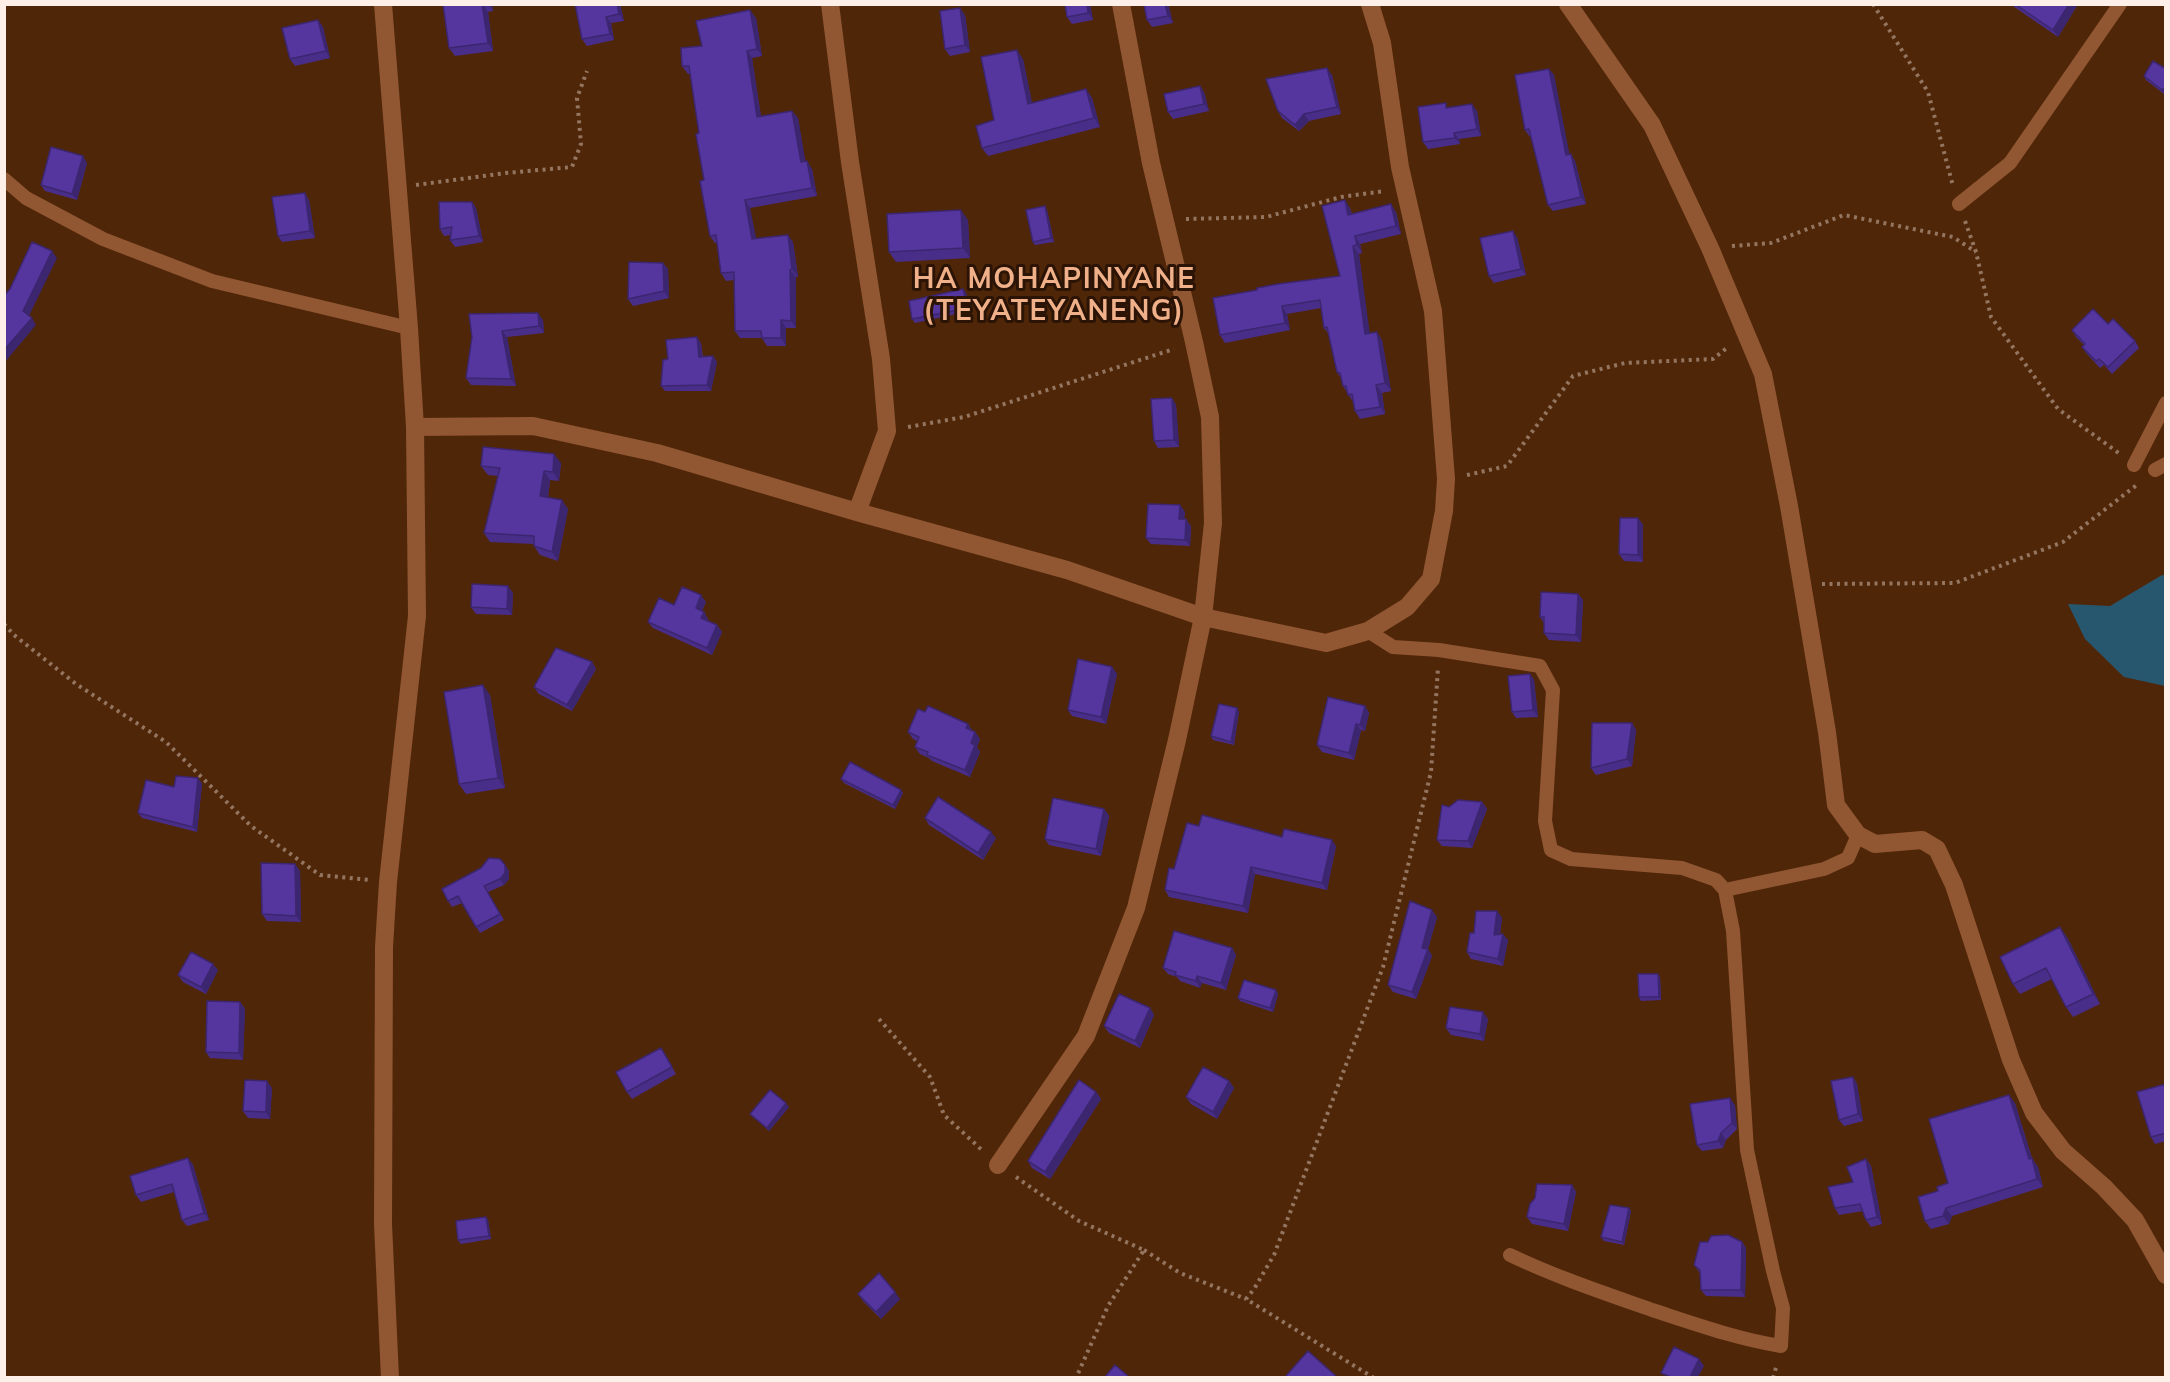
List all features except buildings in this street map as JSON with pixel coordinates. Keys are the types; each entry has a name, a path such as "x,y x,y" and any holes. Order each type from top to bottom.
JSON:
{"street":[{"path":"383,4 415,427 417,616 388,882 384,947 382,1224 390,1377"},
{"path":"830,4 850,162 881,359 887,431 857,512"},
{"path":"998,1165 1086,1036 1136,908 1177,740 1203,617 1213,523 1210,417 1151,163 1121,4"},
{"path":"415,427 533,426 657,453 857,512 1067,570 1203,617 1326,643 1368,631 1407,607 1431,579 1444,511 1446,479 1433,311 1400,167 1382,43 1370,4"},
{"path":"1568,4 1652,124 1710,248 1763,374 1789,506 1827,732 1836,806 1858,835 1875,844 1922,840 1938,849 1954,885 2011,1060 2034,1113 2063,1151 2103,1187 2134,1220 2166,1275"}],"lane":[{"path":"1959,204 2010,163 2120,4"},
{"path":"4,179 26,198 103,239 212,281 409,328"},
{"path":"2134,465 2166,403"},
{"path":"1368,631 1393,647 1439,650 1540,666 1553,690 1545,821 1551,850 1571,859 1682,868 1716,880 1725,890 1733,931 1747,1150 1783,1308 1781,1346 1752,1342 1676,1318 1554,1276 1510,1255"},
{"path":"1725,890 1824,869 1848,858 1858,835"}],"path":[{"path":"1873,4 1928,92 1951,180 1976,252 1991,317 2058,409 2134,465"},
{"path":"398,188 506,173 572,167 581,144 577,98 586,71"},
{"path":"1164,219 1266,217 1341,197 1386,191 1400,167"},
{"path":"1710,248 1771,243 1844,215 1953,237 1976,252"},
{"path":"1446,479 1507,466 1573,376 1624,363 1713,359 1746,332"},
{"path":"887,431 964,417 1194,342"},
{"path":"1801,584 1955,583 2063,542 2160,467"},
{"path":"4,624 14,635 76,684 166,742 251,826 320,875 388,882"},
{"path":"1246,1299 1274,1255 1383,967 1431,772 1439,650"},
{"path":"879,1019 930,1077 944,1114 998,1165 1079,1221 1144,1250 1180,1274 1246,1299 1374,1377"},
{"path":"1076,1377 1108,1306 1144,1250"}],"water":[{"path":"2162,575 2166,576 2165,686 2124,677 2085,639 2068,604 2110,606"}],"district":[{"name":"HA MOHAPINYANE (TEYATEYANENG)","path":"1054,296"}]}
